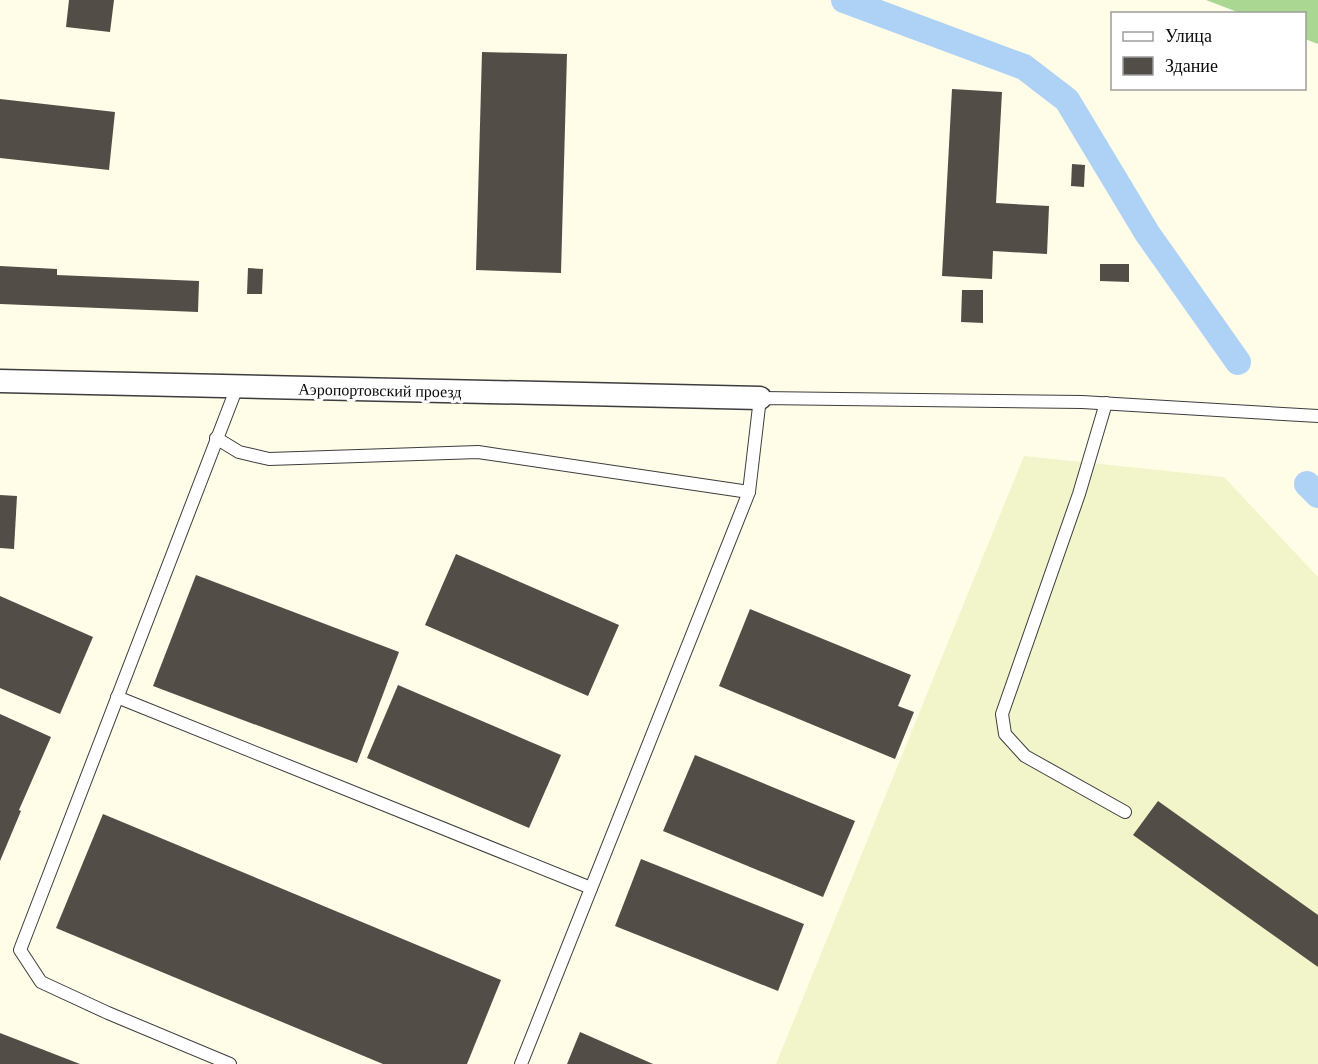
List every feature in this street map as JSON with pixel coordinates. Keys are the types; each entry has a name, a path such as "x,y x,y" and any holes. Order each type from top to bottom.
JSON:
{"street":[{"name":"Аэропортовский проезд","path":"0,381 760,398"}],"lane":[{"path":"230,1064 41,982 20,950 237,387"},
{"path":"521,1064 749,492 760,398 1106,403 1318,416"},
{"path":"1106,403 1079,494 1002,714 1005,734 1025,756 1125,812"},
{"path":"216,438 239,452 269,459 478,452 749,492"},
{"path":"117,697 591,888"}],"green space":[{"path":"1206,0 1318,0 1318,44 1306,39 1306,12 1237,12"},
{"path":"1024,456 1224,477 1318,577 1318,1064 776,1064"}],"building":[{"path":"69,0 114,0 110,32 66,27"},
{"path":"482,52 567,54 561,273 476,270"},
{"path":"952,89 1002,92 996,203 1049,206 1047,254 993,251 992,279 942,276"},
{"path":"0,99 115,112 109,170 0,158"},
{"path":"1072,164 1085,165 1084,187 1071,186"},
{"path":"1100,264 1129,264 1129,282 1100,281"},
{"path":"0,266 57,269 57,275 199,281 198,312 0,304"},
{"path":"248,268 263,269 262,294 247,294"},
{"path":"962,290 983,290 983,323 961,322"},
{"path":"0,495 17,496 14,549 0,548"},
{"path":"456,554 619,625 588,696 425,625"},
{"path":"196,575 399,652 357,763 153,686"},
{"path":"0,596 93,637 60,714 0,688"},
{"path":"750,609 911,675 898,706 914,712 895,759 719,686"},
{"path":"398,685 561,755 529,828 367,758"},
{"path":"0,714 51,737 19,810 21,811 0,861"},
{"path":"695,755 855,821 823,897 663,831"},
{"path":"1158,801 1318,915 1318,967 1133,835"},
{"path":"103,814 501,980 467,1064 383,1064 56,928"},
{"path":"641,859 804,924 778,991 615,926"},
{"path":"580,1032 653,1064 567,1064"},
{"path":"0,1033 80,1064 0,1064"}],"waterway":[{"path":"844,0 1024,67 1067,100 1147,233 1238,362"},
{"path":"1307,484 1318,495"}]}
